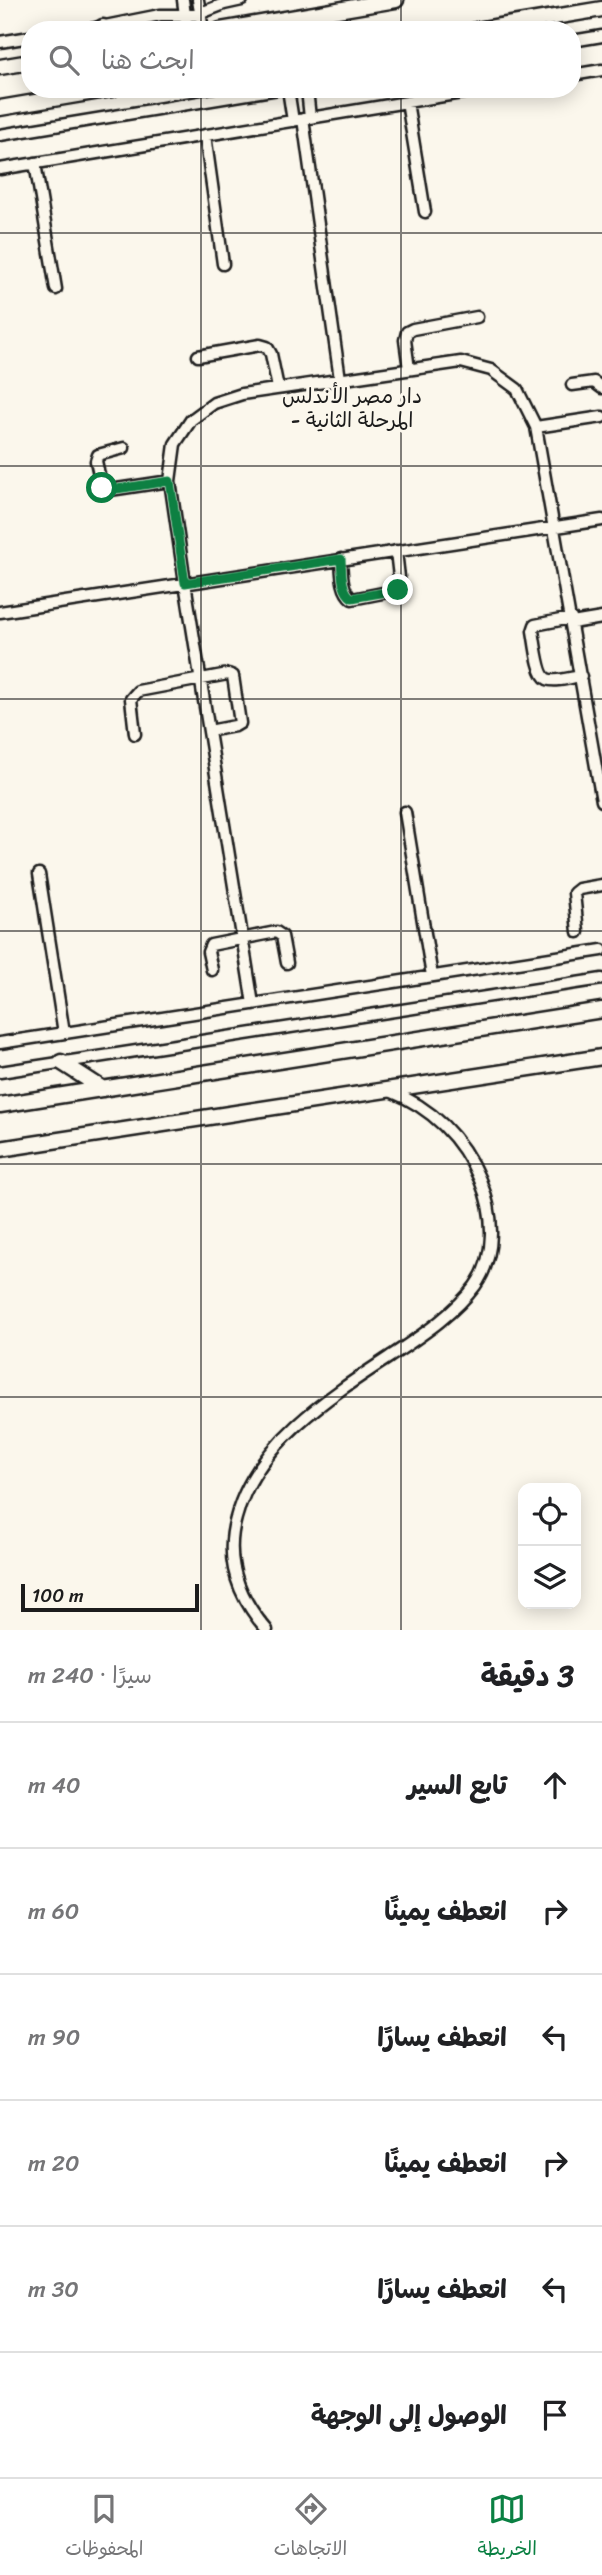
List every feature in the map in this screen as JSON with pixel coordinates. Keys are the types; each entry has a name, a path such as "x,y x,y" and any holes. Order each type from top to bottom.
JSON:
{"street":[{"path":"183,0 186,21"},
{"path":"198,0 201,21"},
{"path":"134,21 160,15 185,16 242,0"},
{"path":"273,21 396,0"},
{"path":"531,21 602,9"},
{"path":"581,40 602,36"},
{"path":"0,41 21,38"},
{"path":"0,67 21,64"},
{"path":"581,74 602,70"},
{"path":"0,107 56,98"},
{"path":"0,135 224,98"},
{"path":"292,98 302,119 340,379"},
{"path":"302,119 306,98"},
{"path":"0,169 431,98"},
{"path":"407,102 425,212"},
{"path":"205,135 223,264"},
{"path":"35,163 56,289"},
{"path":"410,369 405,340 407,332 477,317"},
{"path":"198,356 260,345 267,347 278,388"},
{"path":"253,1004 170,481 175,444 191,420 214,403 242,394 278,388 461,362 491,370 517,389 537,427 602,801"},
{"path":"572,385 594,382 602,388"},
{"path":"537,427 602,417"},
{"path":"124,448 98,455 96,461 102,488 110,490 170,481"},
{"path":"0,612 602,520"},
{"path":"341,559 344,589 352,598 398,590 400,586 396,551"},
{"path":"581,676 550,680 544,678 533,631 535,625 541,622 602,618"},
{"path":"135,734 131,699 138,691 228,674 233,676 235,682 240,723 209,731"},
{"path":"405,811 432,976"},
{"path":"39,874 64,1033"},
{"path":"578,932 574,893 579,889 602,885"},
{"path":"212,970 208,949 211,945 280,933 287,963"},
{"path":"0,1043 602,950"},
{"path":"0,1072 602,979"},
{"path":"0,1105 602,1010"},
{"path":"0,1149 602,1058"},
{"path":"61,1062 103,1089"},
{"path":"267,1630 244,1598 232,1564 234,1525 247,1489 272,1452 295,1428 340,1392 429,1329 461,1302 481,1275 489,1252 491,1228 488,1203 467,1155 446,1127 429,1111 387,1090"}],"district":[{"name":"دار مصر الأندلس - المرحلة الثانية","path":"352,408"}],"route":[{"path":"102,488 110,490 170,481 185,583 341,559 344,589 352,598 398,590"}]}
